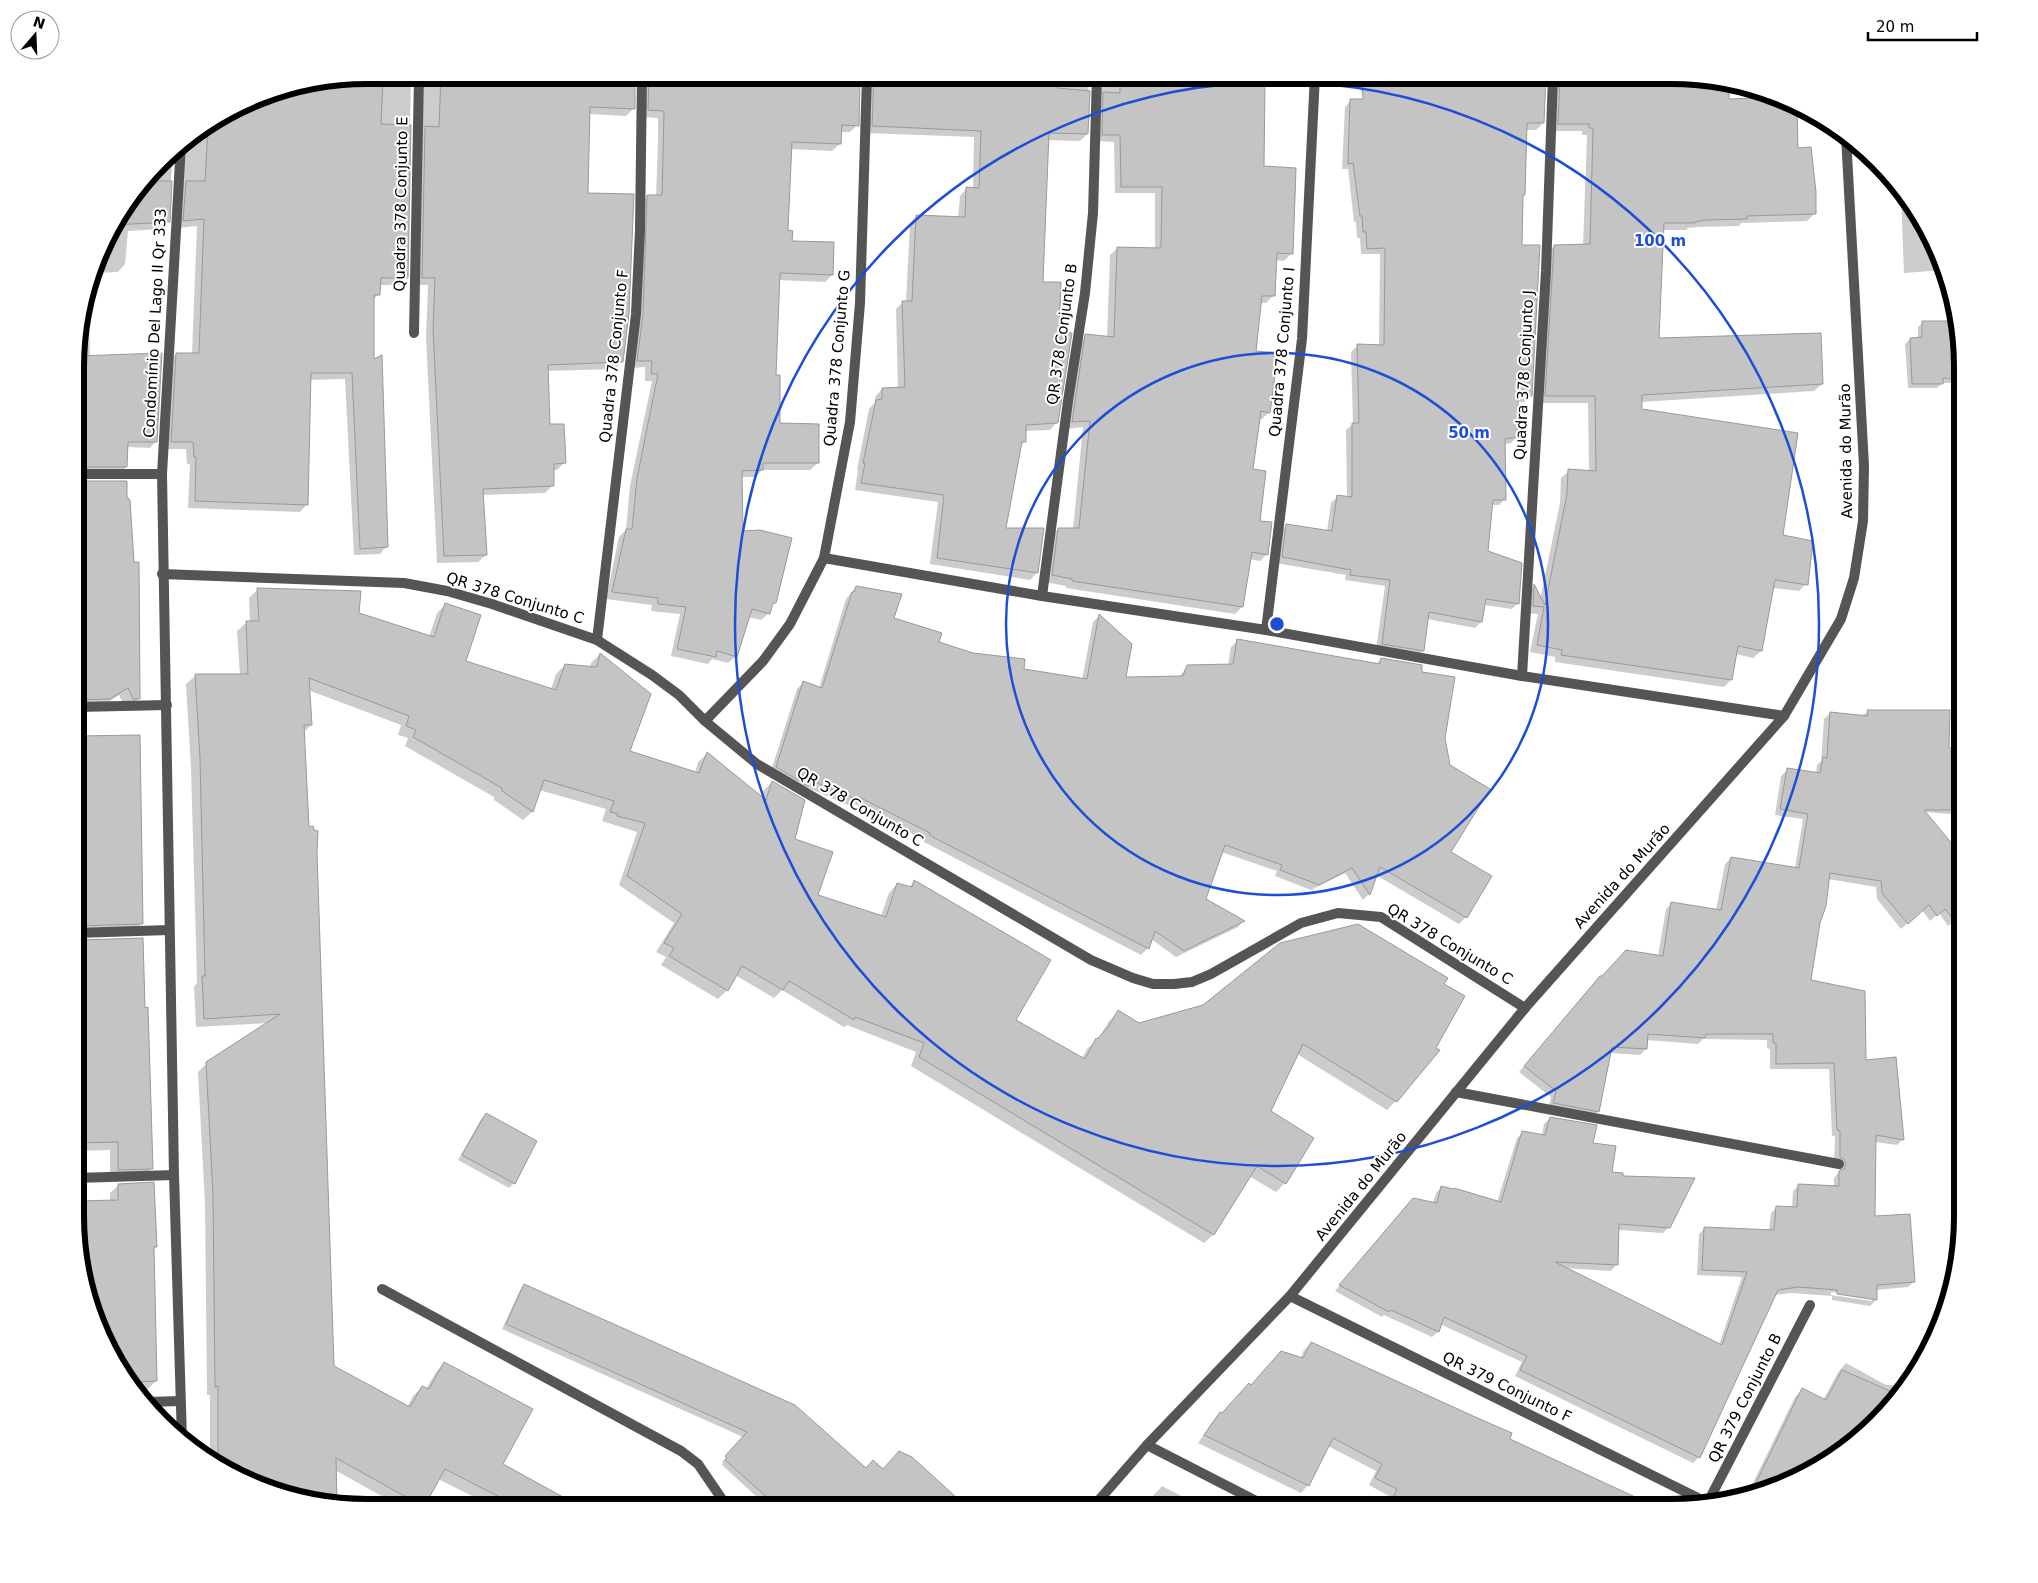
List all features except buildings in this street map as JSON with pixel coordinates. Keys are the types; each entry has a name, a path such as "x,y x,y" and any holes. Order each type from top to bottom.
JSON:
{"street":[{"name":"Quadra 378 Conjunto E","path":"414,333 419,84"},
{"name":"Quadra 378 Conjunto F","path":"597,640 636,314 640,230 642,84"},
{"name":"Quadra 378 Conjunto G","path":"705,721 763,661 790,624 824,558 850,422 860,303 867,84"},
{"name":"QR 378 Conjunto B","path":"1042,596 1068,401 1085,293 1093,213 1097,84"},
{"name":"Quadra 378 Conjunto I","path":"1266,630 1302,339 1315,84"},
{"name":"Quadra 378 Conjunto J","path":"1522,676 1546,271 1553,84"},
{"name":"Avenida do Murão","path":"1100,1499 1147,1445 1290,1296 1526,1008 1784,716 1841,619 1854,578 1863,521 1864,466 1846,145"},
{"name":"Condomínio Del Lago II Qr 333","path":"180,154 162,474 162,574 167,705 169,930 181,1430"},
{"path":"84,474 162,474"},
{"path":"824,558 1042,596 1266,630 1522,676 1784,716"},
{"name":"QR 378 Conjunto C","path":"162,574 404,583 447,591 492,604 597,640 652,675 679,695 705,721 757,764 1092,960 1133,978 1153,984 1192,982 1211,974 1301,923 1338,913 1381,917 1526,1008"},
{"path":"84,707 167,705"},
{"path":"84,933 169,930"},
{"path":"1456,1092 1839,1164"},
{"path":"84,1178 174,1175"},
{"path":"382,1289 681,1451 698,1464 722,1499"},
{"name":"QR 379 Conjunto F","path":"1290,1296 1697,1498"},
{"name":"QR 379 Conjunto B","path":"1713,1496 1810,1305"},
{"path":"153,1402 180,1401"},
{"path":"1147,1445 1252,1499"}]}
